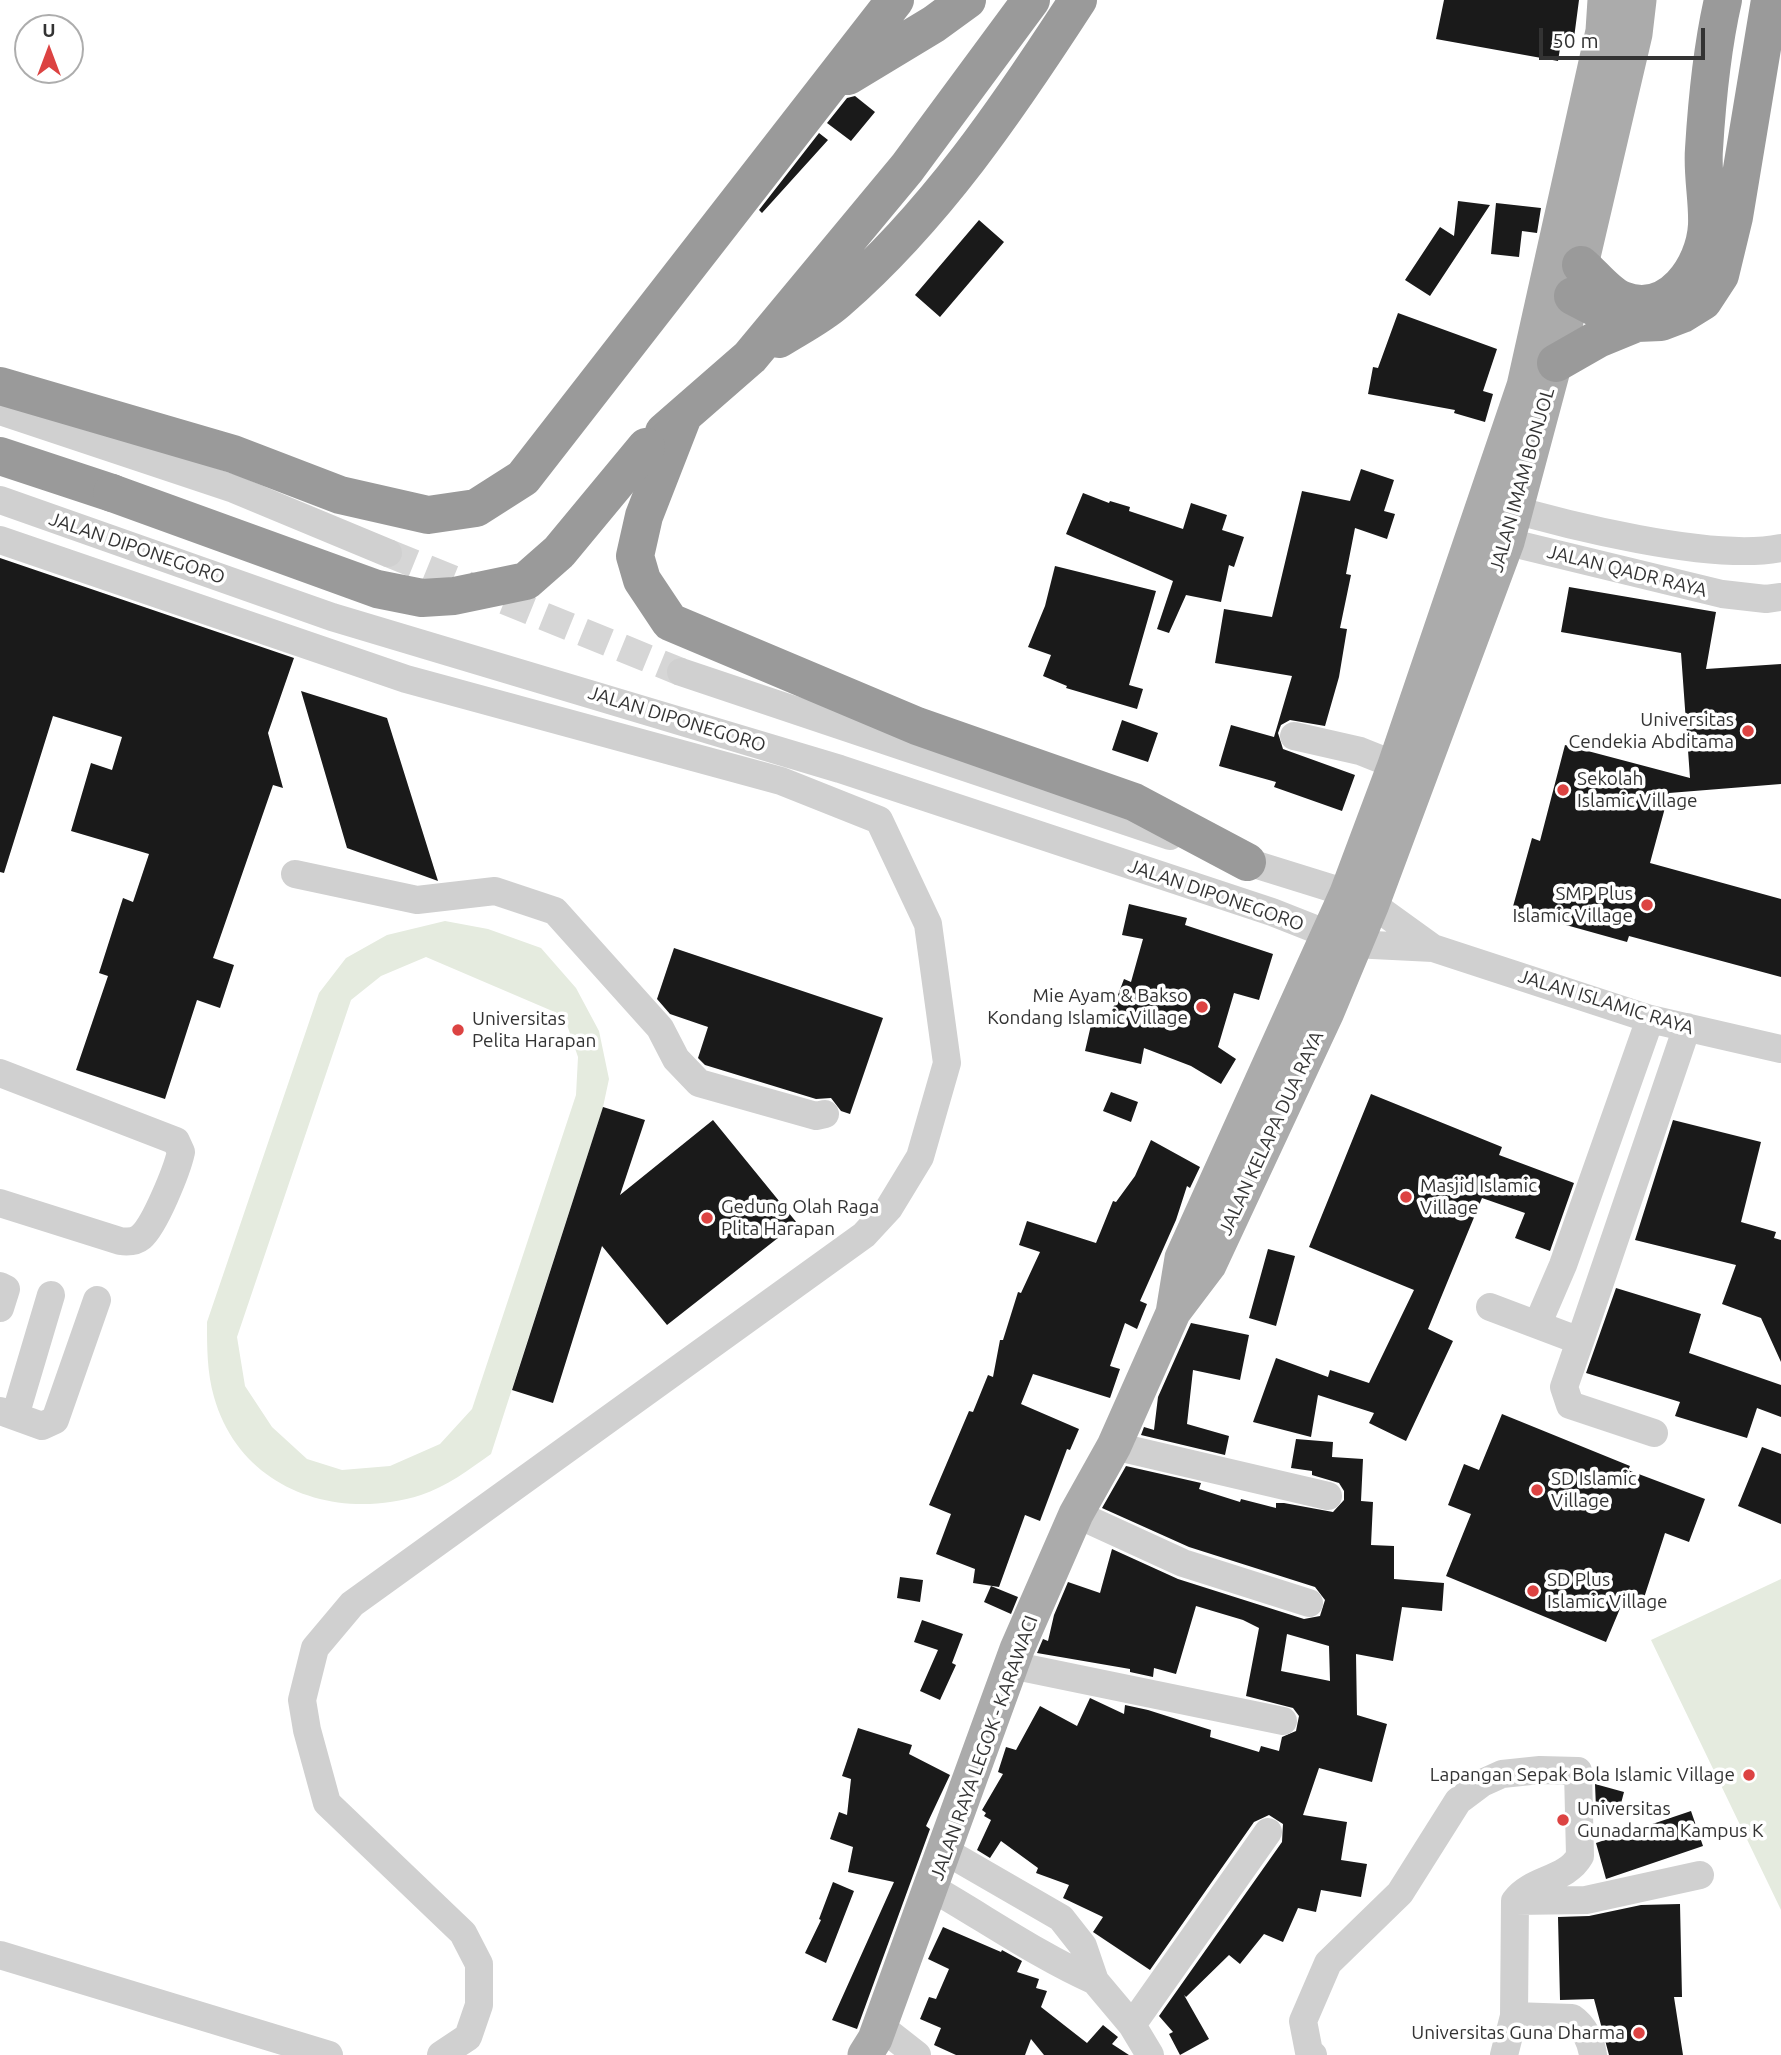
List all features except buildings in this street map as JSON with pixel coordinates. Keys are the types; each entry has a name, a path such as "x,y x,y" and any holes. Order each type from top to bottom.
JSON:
{"highway":[{"path":"0,386 219,450 340,495 428,515 476,508 523,478 831,86 895,0"},
{"path":"831,86 934,24 967,0"},
{"path":"0,456 113,493 377,589 422,598 454,596 526,581 559,552 646,447 750,356 907,169 1031,0"},
{"path":"750,356 836,303 915,223 982,144 1078,0"},
{"path":"1577,280 1639,305 1663,302 1678,289 1701,258 1707,225 1703,153 1723,0"},
{"path":"1556,363 1598,339 1637,323 1661,322 1682,314 1703,301 1720,275 1734,217 1770,0"},
{"path":"1577,280 1602,311 1637,323"},
{"path":"683,416 643,516 635,556 642,580 670,622 917,726 1134,802 1247,862"}],"main road":[{"name":"JALAN IMAM BONJOL","path":"1502,518 1524,386 1603,31 1605,0"},
{"name":"JALAN IMAM BONJOL","path":"1340,939 1359,899 1502,518 1556,363 1635,34 1639,0"},
{"name":"JALAN IMAM BONJOL","path":"1359,899 1395,765 1474,534 1502,518"},
{"name":"JALAN KELAPA DUA RAYA","path":"1114,1446 1173,1313 1209,1265 1256,1133 1327,1012 1340,939"},
{"name":"JALAN RAYA LEGOK - KARAWACI","path":"872,2041 932,1888 1011,1665 1076,1514 1114,1446"}],"street":[{"path":"0,411 234,489 388,553"},
{"name":"JALAN DIPONEGORO","path":"0,500 332,617 827,765 1272,912 1340,939"},
{"name":"JALAN QADR RAYA","path":"1502,518 1686,546 1770,551"},
{"name":"JALAN QADR RAYA","path":"1502,518 1722,594 1774,598"},
{"path":"0,540 406,679 781,781 879,820 928,924 947,1063 920,1157 889,1208 864,1235 352,1604 315,1648 302,1700 306,1730 327,1803 463,1933 479,1964 479,2005 468,2037 441,2055"},
{"path":"1770,551 1774,598"},
{"path":"681,672 1359,899"},
{"path":"1294,736 1360,751 1395,765"},
{"path":"295,874 418,900 495,891 555,911 660,1028 676,1059 699,1083 816,1116 825,1114"},
{"name":"JALAN ISLAMIC RAYA","path":"1359,899 1433,948"},
{"name":"JALAN ISLAMIC RAYA","path":"1340,939 1433,948 1650,1019 1781,1049"},
{"path":"1538,1324 1563,1265 1650,1019"},
{"path":"1654,1433 1570,1405 1564,1387 1687,1027"},
{"path":"0,1073 168,1137 180,1144 181,1152 155,1215 142,1236 135,1241 120,1241 0,1203"},
{"path":"0,1286 6,1289 0,1308"},
{"path":"51,1295 8,1413 41,1426 55,1420 97,1300"},
{"path":"1490,1307 1580,1341"},
{"path":"1114,1446 1328,1496"},
{"path":"1076,1514 1183,1563 1309,1603"},
{"path":"1011,1665 1283,1721"},
{"path":"1313,2055 1303,2021 1328,1963 1400,1893 1458,1801 1482,1783 1502,1774 1540,1770 1578,1771 1580,1856 1567,1871 1533,1886 1514,1901"},
{"path":"1132,2025 1268,1832"},
{"path":"945,1851 1061,1919 1083,1946 1095,1981 1132,2025 1150,2055"},
{"path":"1514,1901 1586,1900 1700,1875"},
{"path":"932,1888 1028,1943 1057,1964 1095,1981"},
{"path":"1504,2055 1514,2016 1514,1901"},
{"path":"0,1955 329,2055"},
{"path":"1514,2016 1572,2018 1578,2022 1592,2044 1593,2055"},
{"path":"872,2041 917,2055"}],"shaded area":[{"path":"445,921 488,929 541,948 576,988 599,1031 609,1079 603,1107 491,1454 430,1492 389,1502 356,1504 325,1500 295,1491 269,1476 245,1455 227,1429 214,1397 207,1351 207,1322 319,993 346,958 387,935","holes":["426,957 564,1016 578,1057 576,1095 472,1409 440,1444 390,1466 342,1470 307,1459 272,1427 245,1386 237,1337 351,1000 381,976"]},
{"name":"Lapangan Sepak Bola Islamic Village","path":"1781,1579 1781,1910 1651,1640"}],"tunnel":[{"path":"388,553 681,672"}],"place":[{"name":"Universitas Cendekia Abditama","path":"1748,731"},
{"name":"Sekolah Islamic Village","path":"1563,790"},
{"name":"SMP Plus Islamic Village","path":"1647,905"},
{"name":"Mie Ayam & Bakso Kondang Islamic Village","path":"1202,1007"},
{"name":"Universitas Pelita Harapan","path":"458,1030"},
{"name":"Masjid Islamic Village","path":"1406,1197"},
{"name":"Gedung Olah Raga Plita Harapan","path":"707,1218"},
{"name":"SD Islamic Village","path":"1537,1490"},
{"name":"SD Plus Islamic Village","path":"1533,1591"},
{"name":"Lapangan Sepak Bola Islamic Village","path":"1749,1775"},
{"name":"Universitas Gunadarma Kampus K","path":"1563,1820"},
{"name":"Universitas Guna Dharma","path":"1639,2033"}]}
